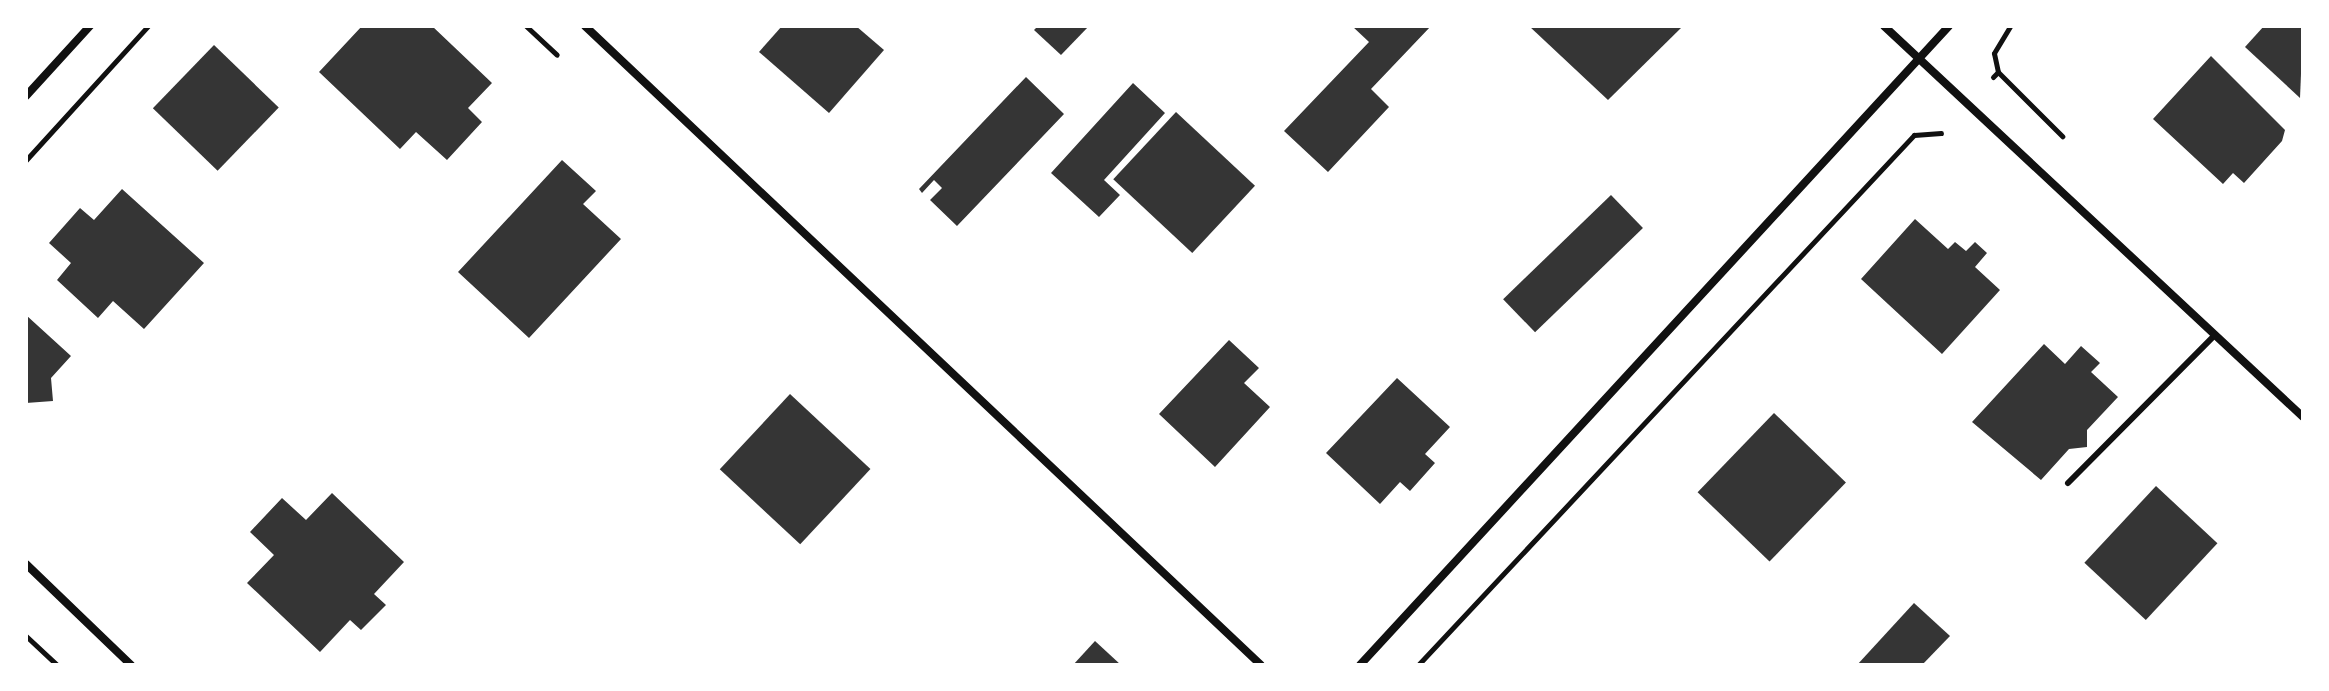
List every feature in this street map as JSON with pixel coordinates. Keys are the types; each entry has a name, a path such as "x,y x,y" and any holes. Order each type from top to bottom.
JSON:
{"street":[{"path":"26,96 90,26"},
{"path":"585,26 1261,665"},
{"path":"1884,26 2303,417"},
{"path":"1360,665 1949,26"},
{"path":"26,564 131,665"}],"lane":[{"path":"2068,483 2215,335"}],"path":[{"path":"26,160 148,26"},
{"path":"1998,72 1994,53 2010,26"},
{"path":"1418,665 1914,135 1939,132 1954,138"},
{"path":"26,636 57,665"}],"building":[{"path":"362,26 432,26 492,83 468,108 482,122 447,160 416,132 400,149 319,72"},
{"path":"782,26 856,26 884,50 829,113 759,52"},
{"path":"1038,26 1089,26 1061,55 1034,30"},
{"path":"1352,26 1431,26 1371,89 1389,107 1328,172 1284,131 1369,42"},
{"path":"1529,26 1683,26 1608,100"},
{"path":"2264,26 2303,26 2300,98 2245,47"},
{"path":"214,45 279,108 218,171 153,108"},
{"path":"2211,56 2285,130 2282,141 2244,183 2233,173 2223,184 2153,119"},
{"path":"1026,77 1064,114 957,226 930,200 942,188 934,180 922,193 919,189"},
{"path":"1133,83 1165,113 1104,180 1120,195 1099,217 1051,173"},
{"path":"1176,112 1255,186 1192,253 1113,179"},
{"path":"562,160 596,191 583,204 621,239 529,338 458,272"},
{"path":"122,189 204,263 144,329 113,301 98,318 57,280 71,263 49,243 80,208 94,220"},
{"path":"1611,195 1643,228 1535,332 1503,299"},
{"path":"1915,219 1948,249 1955,242 1966,251 1975,242 1987,253 1975,267 2000,290 1942,354 1861,279"},
{"path":"26,315 71,356 51,378 53,401 26,403"},
{"path":"1229,340 1259,368 1244,383 1270,407 1215,467 1159,414"},
{"path":"2044,344 2065,364 2081,346 2100,363 2091,372 2118,397 2087,430 2087,447 2069,449 2041,480 1972,422"},
{"path":"1397,378 1450,427 1425,454 1435,463 1410,491 1400,482 1380,504 1326,453"},
{"path":"790,394 870,469 800,544 720,469"},
{"path":"1774,413 1846,482 1770,562 1698,492"},
{"path":"2156,486 2217,543 2146,620 2084,563"},
{"path":"332,493 404,562 374,594 386,605 361,630 350,620 320,652 247,583 274,555 250,532 282,498 306,520"},
{"path":"1914,603 1950,636 1922,665 1857,665"},
{"path":"1095,641 1121,665 1073,665"}]}
